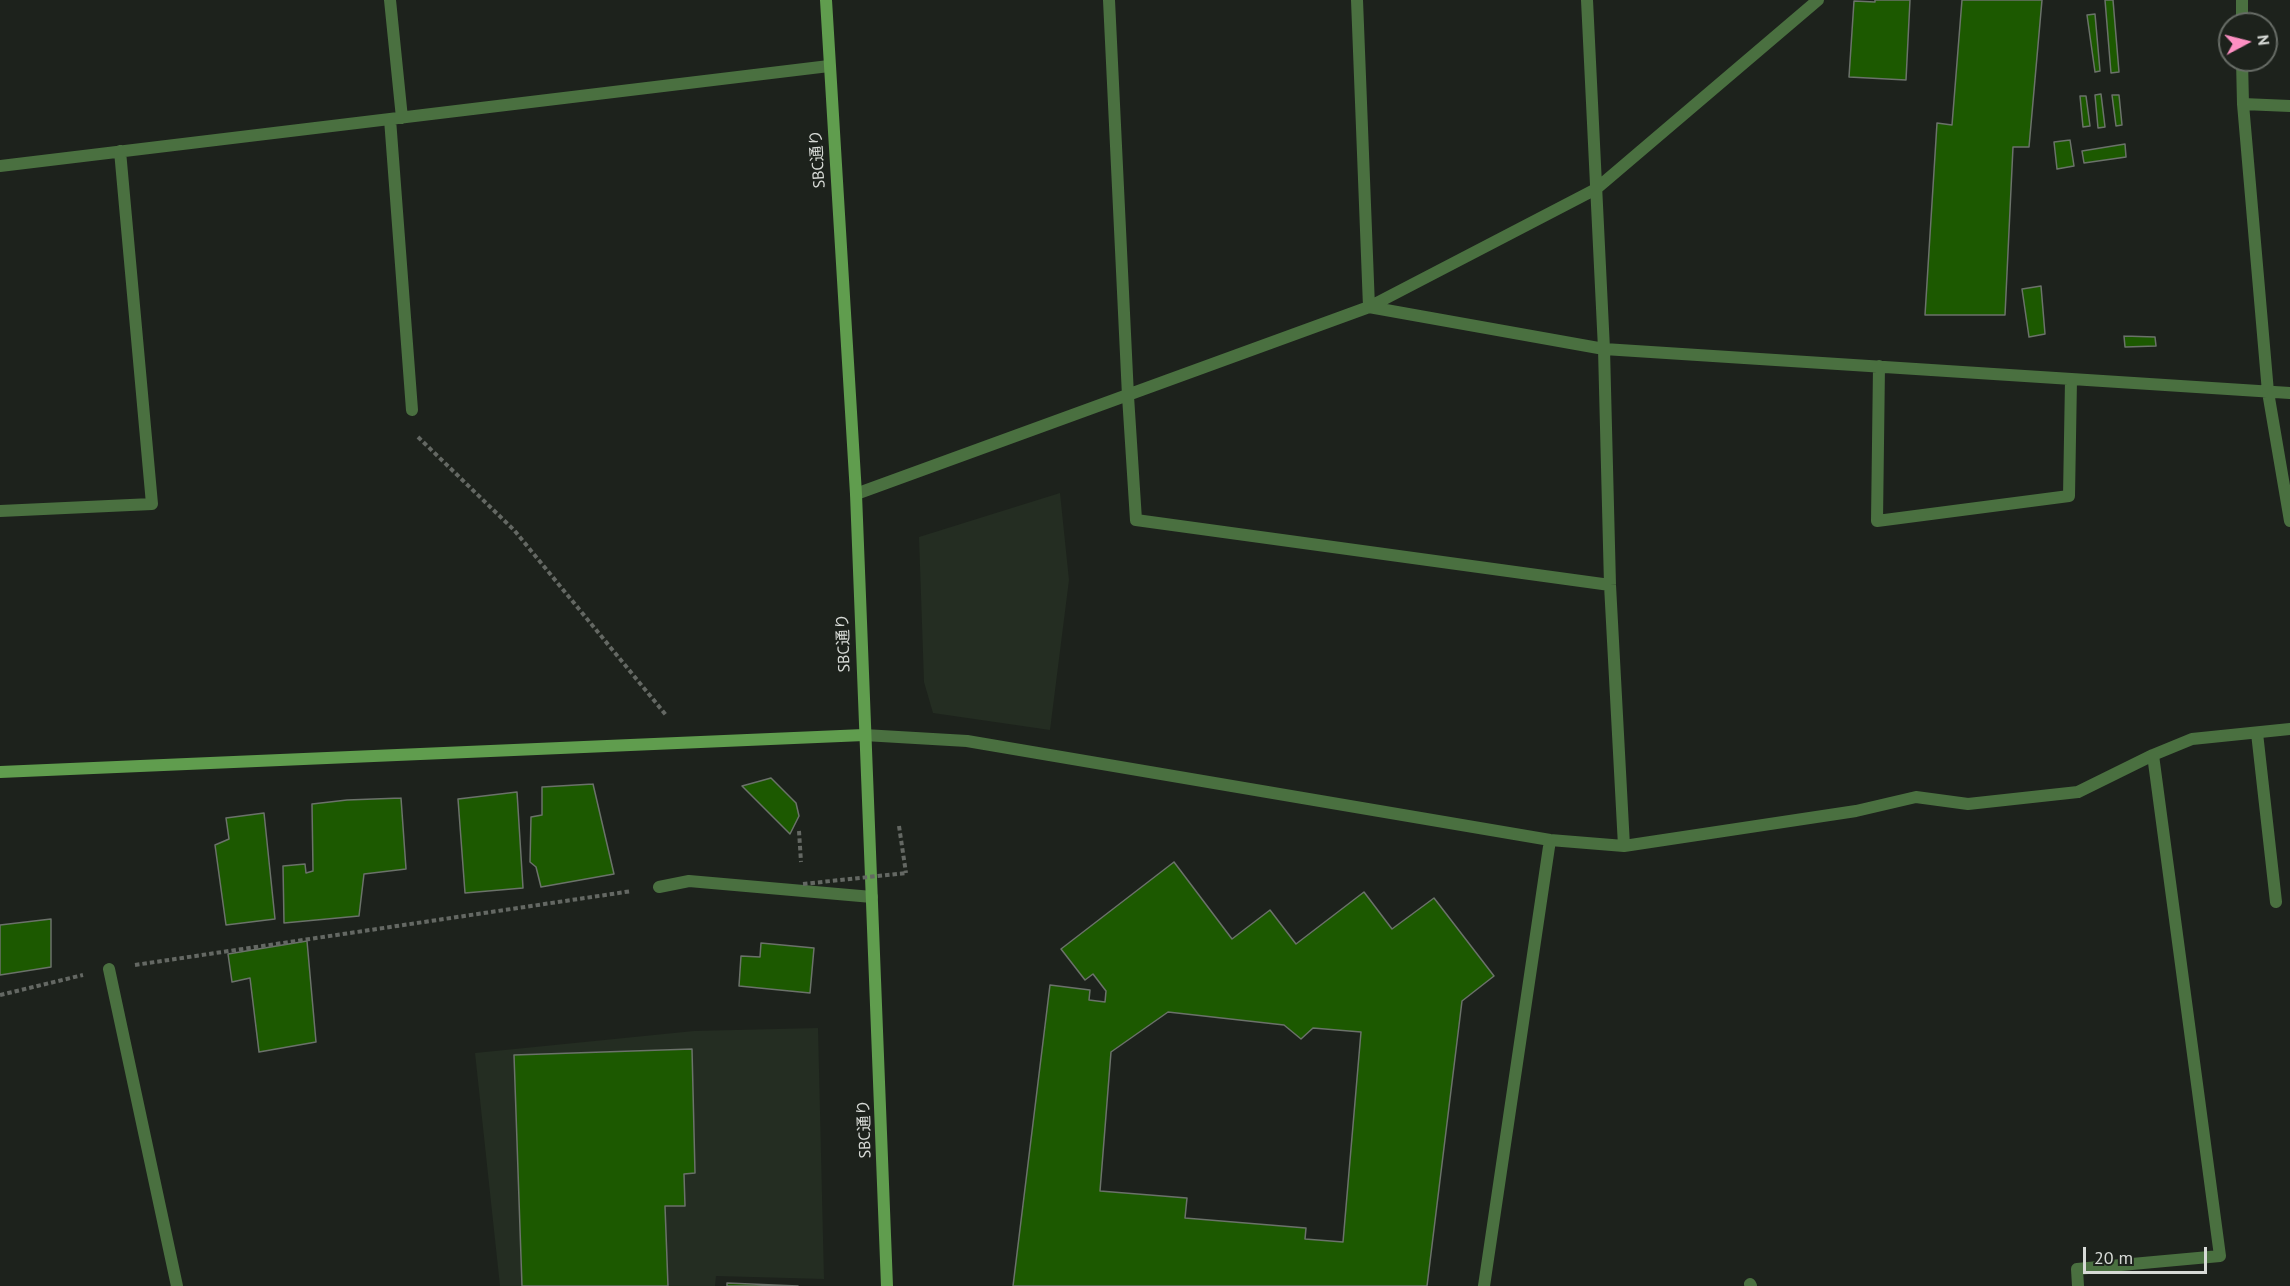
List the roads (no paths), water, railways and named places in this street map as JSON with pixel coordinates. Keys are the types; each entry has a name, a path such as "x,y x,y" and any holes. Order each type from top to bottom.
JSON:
{"street":[{"path":"390,0 412,410"},
{"name":"SBC通り","path":"826,0 856,494 887,1286"},
{"path":"1109,0 1136,520 1610,585"},
{"path":"1357,0 1369,307"},
{"path":"1587,0 1604,349 1610,585 1624,846"},
{"path":"856,494 1369,307 1596,189 1818,0"},
{"path":"0,166 829,66"},
{"path":"2242,72 2243,104 2268,392 2290,521"},
{"path":"2243,104 2290,106"},
{"path":"0,511 152,504 120,151"},
{"path":"1369,307 1604,349 2290,393"},
{"path":"1879,366 1877,521 2069,496 2071,380"},
{"path":"0,772 864,735 968,741 1550,840 1624,846 1856,811 1916,797 1968,804 2078,792 2153,754 2192,739 2290,729"},
{"path":"2257,733 2276,902"},
{"path":"2078,1286 2077,1269 2220,1256 2153,754"},
{"path":"1484,1286 1550,840"},
{"path":"659,887 689,881 872,897"},
{"path":"109,969 177,1286"}]}
